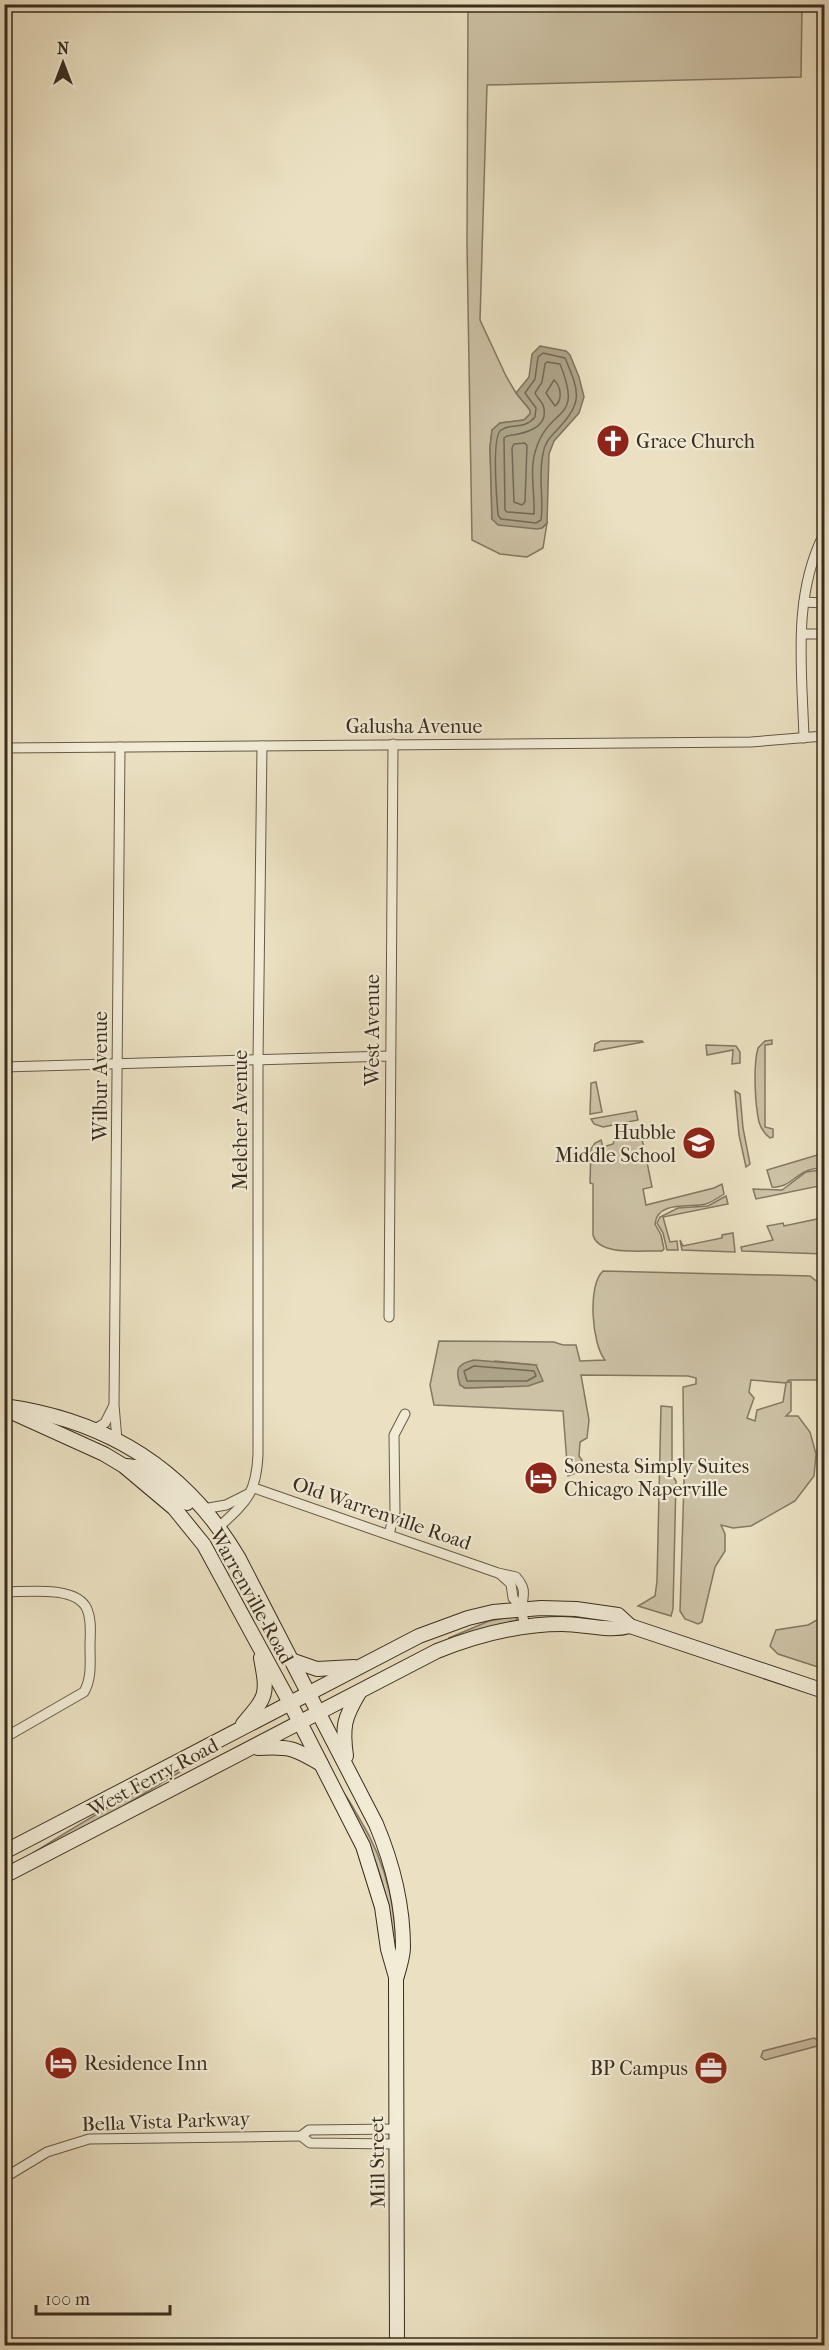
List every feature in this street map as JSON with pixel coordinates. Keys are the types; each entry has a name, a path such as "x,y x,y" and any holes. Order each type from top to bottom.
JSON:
{"main road":[{"name":"Warrenville Road","path":"4,1407 53,1414 95,1429 136,1449 161,1467 219,1527 238,1557 309,1694"},
{"name":"Warrenville Road","path":"4,1407 33,1423 104,1454 124,1466 174,1508 204,1545 290,1703"},
{"path":"124,1466 144,1468 179,1496 203,1521 219,1527"},
{"path":"290,1703 432,1630 484,1614 522,1609 560,1608 618,1615 630,1626 825,1691"},
{"path":"319,1713 455,1644 493,1632 525,1626 573,1624 616,1630 630,1626"},
{"path":"237,1731 259,1706 266,1689 258,1645"},
{"path":"291,1660 326,1670 362,1666"},
{"path":"348,1767 343,1729 348,1711 359,1692"},
{"name":"Mill Street","path":"309,1694 376,1824 391,1866 400,1915 403,1949 396,1979 397,2346"},
{"name":"Mill Street","path":"290,1703 370,1864 382,1907 388,1949 396,1979"},
{"name":"West Ferry Road","path":"4,1852 290,1703"},
{"name":"West Ferry Road","path":"5,1875 319,1713"},
{"path":"250,1749 285,1746 295,1749 322,1765"}],"street":[{"path":"804,738 802,634 804,602 809,572 825,534"},
{"path":"804,602 825,603"},
{"path":"802,634 825,634"},
{"name":"Galusha Avenue","path":"4,748 751,742 825,736"},
{"name":"West Avenue","path":"389,1317 393,744"},
{"name":"Melcher Avenue","path":"252,1490 258,1455 258,1059 262,746"},
{"name":"Wilbur Avenue","path":"117,1440 114,1405 120,747"},
{"path":"4,1067 390,1056"},
{"path":"95,1429 105,1423 114,1405"},
{"path":"389,1534 394,1512 394,1435 405,1414"},
{"path":"203,1509 226,1505 252,1490"},
{"path":"219,1527 240,1507 252,1490"},
{"name":"Old Warrenville Road","path":"252,1490 389,1534 498,1573 510,1574 519,1581 525,1598 522,1609"},
{"path":"4,1592 56,1592 74,1596 84,1604 88,1610 90,1673 84,1692 4,1738"},
{"path":"522,1609 525,1626"},
{"name":"Bella Vista Parkway","path":"4,2178 47,2152 89,2139 301,2136 309,2130 396,2129"},
{"name":"Bella Vista Parkway","path":"301,2136 310,2144 396,2144"}],"shaded area":[{"path":"468,5 802,5 801,77 487,85 480,320 506,376 530,410 530,414 524,420 500,423 492,430 490,447 492,519 542,528 547,523 543,548 527,557 500,554 472,540 467,245"},
{"path":"772,1040 772,1044 765,1045 765,1127 773,1129 773,1137 770,1138 763,1131 759,1122 755,1075 758,1048 765,1041"},
{"path":"601,1041 643,1042 594,1051 595,1044"},
{"path":"706,1045 736,1046 740,1052 740,1063 732,1064 733,1050 707,1055"},
{"path":"596,1082 602,1112 590,1114 591,1083"},
{"path":"735,1091 740,1094 743,1128 750,1164 746,1167 739,1135"},
{"path":"636,1111 638,1120 603,1127 594,1124 591,1119"},
{"path":"641,1134 645,1153 638,1154 640,1163 647,1162 652,1187 643,1189 646,1205 722,1184 724,1194 706,1204 676,1206 662,1211 657,1216 655,1224 661,1235 664,1249 662,1251 623,1251 604,1247 593,1235 591,1149 601,1140 603,1147 613,1144 615,1139"},
{"path":"824,1153 822,1168 806,1171 785,1185 772,1187 767,1170"},
{"path":"821,1170 824,1185 756,1199 753,1189 782,1190 806,1172"},
{"path":"726,1196 728,1204 663,1217 670,1242 677,1241 678,1250 667,1250 663,1233 657,1223 660,1217 678,1208 708,1206"},
{"path":"822,1218 824,1254 742,1251 741,1247 773,1240 767,1226 783,1223 784,1226"},
{"path":"733,1233 735,1252 682,1250 680,1240 683,1246 722,1238 722,1235"},
{"path":"603,1271 810,1276 820,1284 824,1284 824,1395 819,1386 821,1380 789,1380 787,1382 791,1382 791,1411 786,1416 798,1416 810,1432 816,1454 814,1476 795,1501 751,1526 733,1528 721,1525 725,1534 725,1551 715,1567 702,1622 698,1624 685,1619 680,1611 684,1482 683,1387 696,1384 696,1378 581,1375 589,1420 587,1438 580,1442 579,1456 582,1460 576,1473 568,1476 563,1411 434,1405 430,1385 439,1341 554,1342 576,1345 580,1361 605,1360 594,1329 593,1301 598,1278","holes":["495,1361 536,1365 503,1387 465,1388","751,1380 786,1383 783,1402 757,1410 755,1421 747,1418 754,1398 749,1392"]},
{"path":"661,1406 672,1407 672,1475 676,1481 671,1616 638,1606 655,1596 657,1581"},
{"path":"515,1616 518,1621 450,1640 449,1638 489,1621"},
{"path":"824,1616 824,1669 778,1654 770,1646 776,1630 808,1625"},
{"path":"222,1744 223,1746 107,1816 34,1855 33,1853 103,1810"},
{"path":"341,1790 369,1835 384,1872 393,1910 397,1971 390,1918 381,1879 365,1837"},
{"path":"814,2038 819,2041 817,2046 765,2060 761,2057 763,2051"}],"water":[{"path":"540,346 566,351 570,355 584,397 579,413 554,441 549,454 547,523 537,529 498,525 492,519 490,447 492,430 500,423 524,420 530,414 530,410 516,393 529,377 532,354"},
{"path":"474,1360 536,1365 543,1381 528,1386 465,1388 460,1385 458,1371 461,1365"}],"place":[{"name":"Grace Church","path":"613,441"},
{"name":"Hubble Middle School","path":"699,1143"},
{"name":"Sonesta Simply Suites Chicago Naperville","path":"541,1478"},
{"name":"Residence Inn","path":"61,2063"},
{"name":"BP Campus","path":"711,2068"}]}
